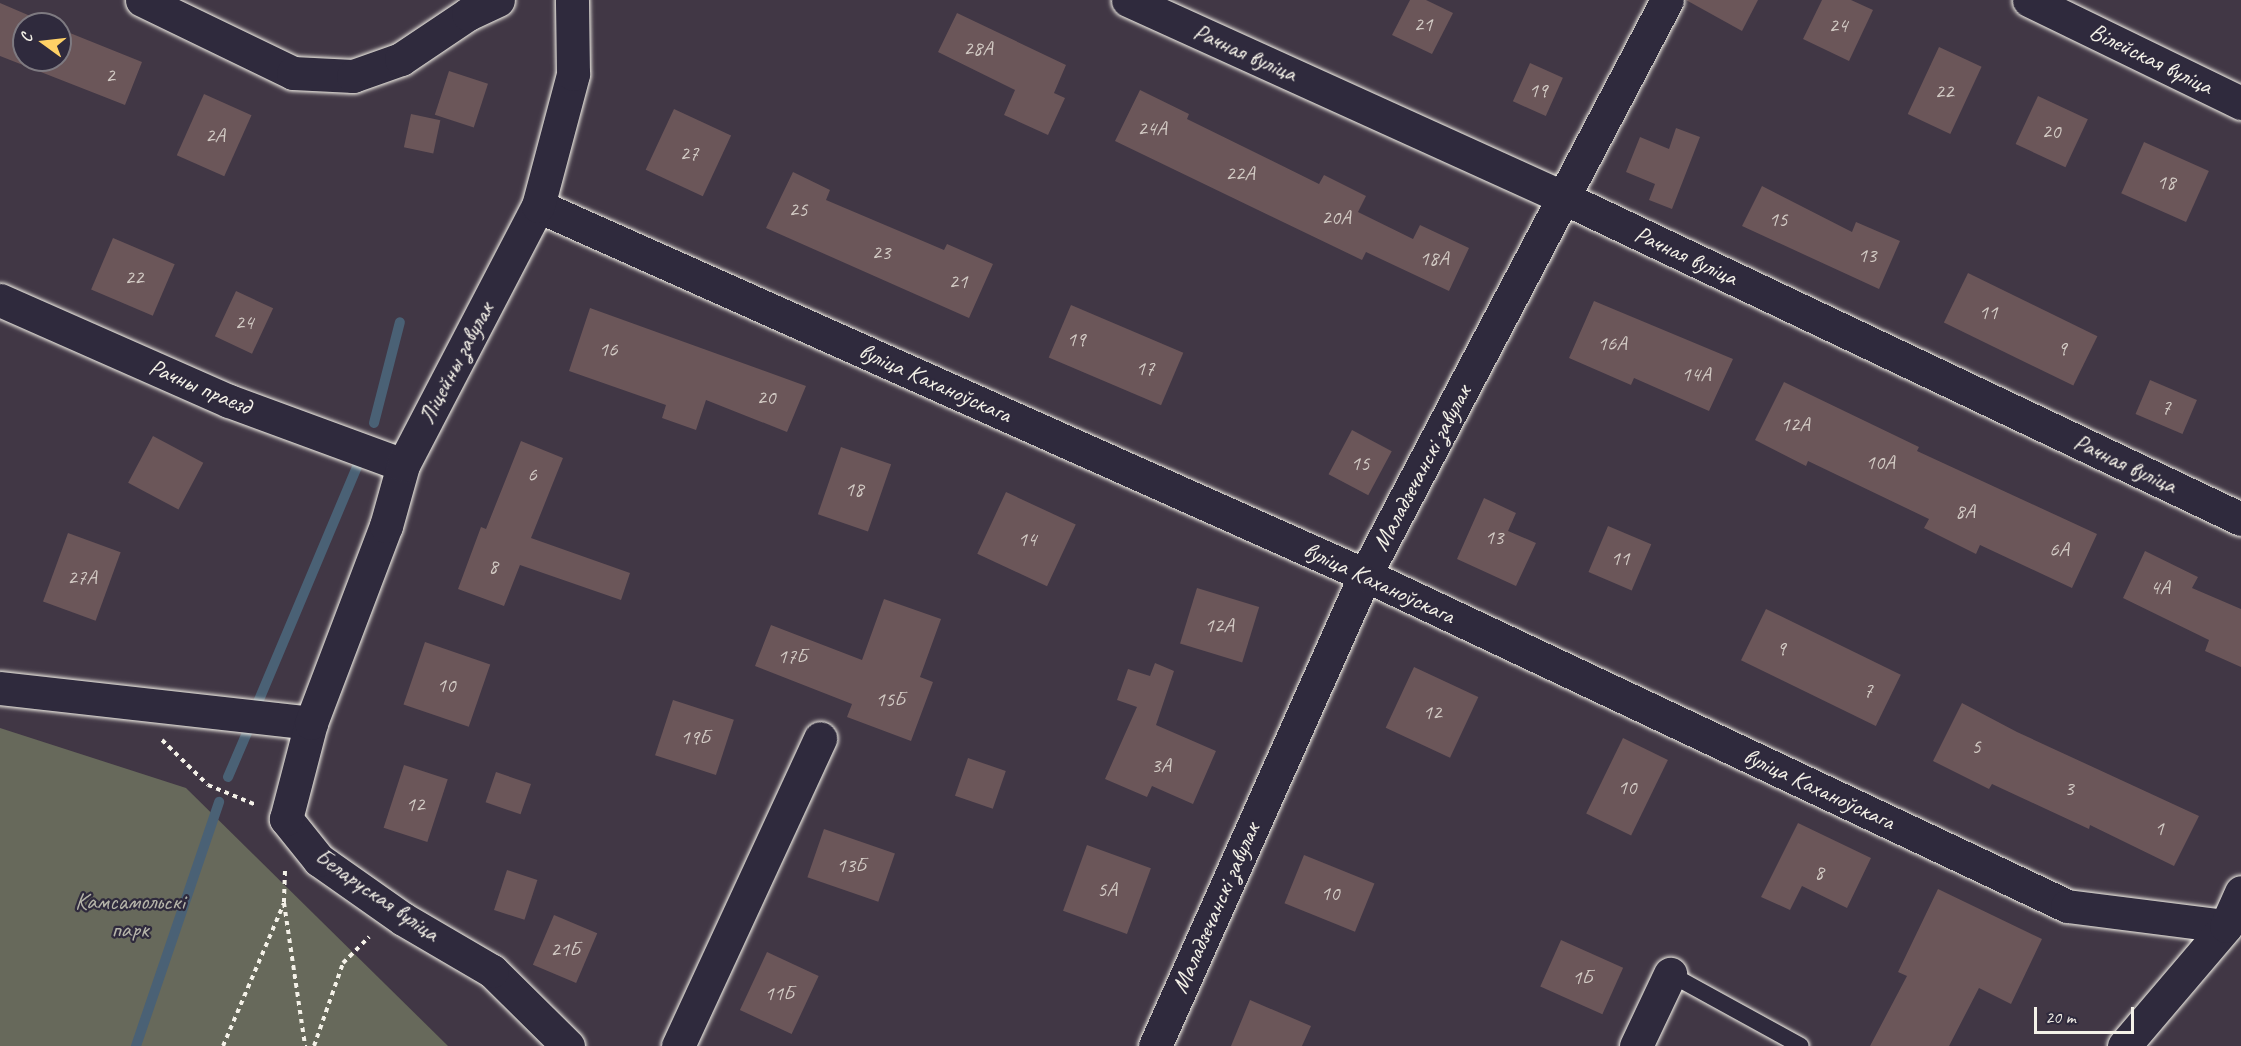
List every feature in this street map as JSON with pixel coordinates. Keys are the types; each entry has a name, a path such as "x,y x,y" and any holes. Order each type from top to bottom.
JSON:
{"street":[{"path":"142,0 293,73 353,76 401,59 468,14 498,0"},
{"name":"Ліцейны завулак","path":"311,723 386,526 403,465 538,206 573,74 573,0"},
{"name":"Рачная вуліца","path":"1128,0 1564,198 2241,519"},
{"name":"Маладзечанскі завулак","path":"1155,1046 1365,575 1667,0"},
{"name":"Вілейская вуліца","path":"2028,0 2241,102"},
{"name":"вуліца Каханоўскага","path":"538,206 1365,575 2067,906 2226,926"},
{"name":"Рачны праезд","path":"0,300 230,401 403,465"},
{"path":"0,688 311,723 286,819"},
{"path":"678,1046 820,738"},
{"name":"Беларуская вуліца","path":"286,819 318,860 403,919 492,971 568,1046"},
{"path":"2124,1046 2226,926 2241,892"},
{"path":"1636,1046 1670,974"}],"lane":[{"path":"1670,974 1801,1046"}],"path":[{"path":"160,738 208,785 286,819 284,903 305,1046"},
{"path":"224,1046 284,903"},
{"path":"314,1046 342,963 367,938 403,919"}],"green space":[{"name":"Камсамольскі парк","path":"0,728 186,788 448,1046 0,1046"}],"building":[{"path":"1410,0 1426,0 1453,13 1432,54 1392,35"},
{"path":"1686,0 1758,0 1742,31"},
{"path":"1822,0 1851,0 1873,10 1849,61 1803,39"},
{"path":"0,3 21,12 12,12 12,61 0,56"},
{"path":"957,13 1066,65 1054,93 1065,98 1048,135 1004,115 1015,90 938,52"},
{"path":"72,34 142,62 125,105 41,72 72,72"},
{"path":"1939,47 1982,67 1950,134 1908,114"},
{"path":"1530,63 1563,78 1546,116 1513,101"},
{"path":"449,71 488,84 474,127 435,115"},
{"path":"1140,90 1189,114 1187,119 1319,184 1324,175 1366,196 1358,212 1413,239 1420,225 1469,248 1449,291 1366,252 1362,260 1115,141"},
{"path":"204,94 252,115 224,176 177,155"},
{"path":"2038,96 2088,119 2065,167 2016,144"},
{"path":"674,109 731,136 703,196 646,170"},
{"path":"411,114 440,120 433,153 404,147"},
{"path":"1676,128 1700,137 1672,209 1649,200 1655,184 1626,172 1640,137 1669,149"},
{"path":"2144,142 2209,171 2186,222 2121,193"},
{"path":"793,172 830,190 826,200 944,250 947,244 993,264 969,318 766,228"},
{"path":"1762,186 1852,232 1856,222 1900,241 1879,289 1742,226"},
{"path":"113,238 175,264 153,316 91,290"},
{"path":"1968,273 2097,336 2073,386 1944,322"},
{"path":"236,291 273,308 252,354 215,336"},
{"path":"1594,301 1733,359 1709,411 1634,378 1631,385 1569,358"},
{"path":"1071,305 1183,353 1161,405 1049,357"},
{"path":"590,308 806,386 787,432 706,400 696,430 662,418 666,405 569,371"},
{"path":"2150,380 2197,400 2182,434 2136,414"},
{"path":"1784,382 1919,447 1917,451 2097,534 2072,588 1980,545 1976,554 1924,528 1929,519 1808,461 1806,466 1755,440"},
{"path":"1352,430 1392,451 1368,495 1329,474"},
{"path":"153,436 203,463 178,510 128,483"},
{"path":"521,441 563,458 531,538 630,573 621,600 520,565 504,606 458,589 481,527 486,529"},
{"path":"841,447 891,464 868,531 818,514"},
{"path":"1006,492 1076,525 1047,586 977,554"},
{"path":"1484,498 1516,513 1508,531 1536,543 1516,586 1457,559"},
{"path":"1608,526 1651,544 1632,590 1588,572"},
{"path":"68,533 121,552 96,621 43,602"},
{"path":"2145,551 2198,577 2192,588 2241,609 2241,667 2205,651 2209,640 2123,598"},
{"path":"1197,588 1259,607 1242,662 1180,643"},
{"path":"884,599 941,619 920,677 933,682 911,741 847,717 852,704 755,666 771,625 862,660"},
{"path":"1766,609 1901,675 1876,726 1741,660"},
{"path":"425,642 490,664 469,727 404,704"},
{"path":"1155,663 1174,671 1156,725 1216,751 1193,804 1152,786 1147,797 1105,779 1137,707 1117,700 1128,669 1150,676"},
{"path":"1414,667 1478,697 1450,758 1386,728"},
{"path":"673,700 734,720 716,775 655,755"},
{"path":"1962,703 2017,732 2199,816 2174,866 2090,825 2089,829 1992,784 1989,789 1933,761"},
{"path":"1623,738 1668,760 1631,835 1586,813"},
{"path":"968,758 1006,771 993,809 955,796"},
{"path":"404,765 448,779 427,842 384,828"},
{"path":"496,772 531,784 521,814 486,802"},
{"path":"1798,823 1871,858 1847,908 1802,886 1790,910 1761,897"},
{"path":"824,829 895,853 878,902 807,877"},
{"path":"1087,845 1151,868 1127,934 1063,911"},
{"path":"1304,855 1374,883 1355,932 1285,903"},
{"path":"507,870 537,880 524,920 494,910"},
{"path":"1938,889 2042,939 2011,1004 1979,988 1949,1046 1870,1046 1907,976 1898,972"},
{"path":"554,915 597,933 576,983 533,965"},
{"path":"1561,940 1623,968 1602,1014 1540,987"},
{"path":"767,952 819,976 792,1034 740,1010"},
{"path":"1250,1000 1311,1026 1302,1046 1231,1046"}],"waterway":[{"path":"374,423 400,322"},
{"path":"256,707 362,455"},
{"path":"228,777 249,728"},
{"path":"136,1046 219,802"}]}
